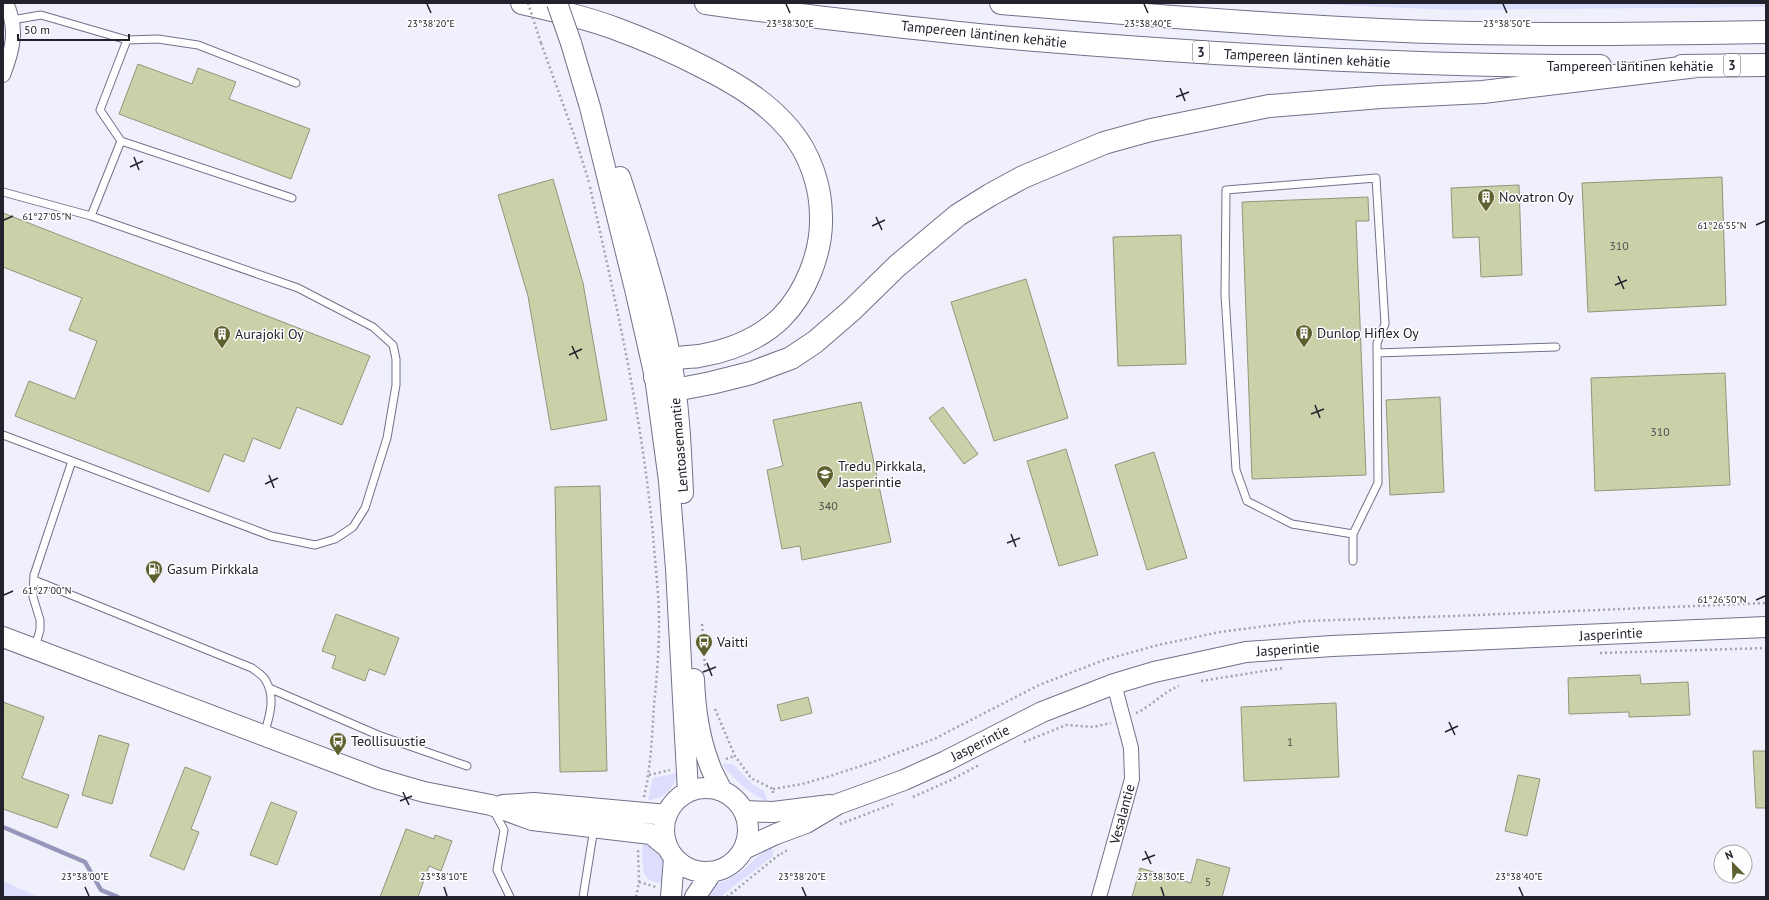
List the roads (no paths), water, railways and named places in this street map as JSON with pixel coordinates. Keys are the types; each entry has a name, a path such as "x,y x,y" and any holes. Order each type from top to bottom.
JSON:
{"highway":[{"path":"522,3 569,14 613,27 648,41 718,75 748,93 771,110 790,130 802,146 811,165 821,204 822,227 812,267 805,285 795,301 781,318 764,332 748,341 701,356 670,360 655,377 675,390 751,373 791,358 815,342 851,311 897,266 958,215 990,195 1023,178 1104,144 1159,128 1269,106 1381,97 1483,92 1698,66"},
{"name":"Tampereen läntinen kehätie","path":"706,3 998,36 1196,52 1386,62 1556,66 1766,65"},
{"name":"3","path":"1001,3 1198,20 1383,30 1553,34 1766,32"}],"main road":[{"name":"Lentoasemantie","path":"557,3 571,43 590,107 636,292 655,377 670,481 688,792"},
{"name":"Lentoasemantie","path":"590,107 618,173 646,257 670,360 675,390 683,478 695,694 701,733 709,764 722,791"},
{"name":"Jasperintie","path":"744,850 776,834 806,823 838,804 904,780 946,761 1042,712 1114,684 1154,672 1246,652 1340,646 1766,627"},
{"path":"3,637 379,779 424,792 491,806 532,820 594,827 641,823 667,815"},
{"path":"491,806 534,803 641,823 651,834 671,853 685,867 698,872 712,872 724,869 734,862 744,850 748,837 748,823 744,810 735,799 722,791 711,788 688,792 679,798 667,815 664,826 664,836 671,853 671,897"},
{"name":"Jasperintie","path":"744,810 773,812 838,804"},
{"path":"695,897 712,872"}],"street":[{"path":"3,75 12,50 12,20 6,3"},
{"name":"Vesalantie","path":"1100,897 1132,779 1131,748 1114,684"}],"lane":[{"path":"12,20 41,15 127,40 158,39 198,45 296,83"},
{"path":"127,40 100,110 121,142 292,198"},
{"path":"91,216 121,142"},
{"path":"1353,534 1292,524 1247,502 1236,470 1225,295 1226,190 1376,178 1385,324 1377,344 1378,483 1353,534 1353,561"},
{"path":"3,192 91,216 298,288 373,327 393,345 396,359 396,385 387,438 365,508 354,526 335,539 315,545 271,536 3,435"},
{"path":"1378,353 1556,347"},
{"path":"34,649 40,630 40,620 33,597 34,575 72,461"},
{"path":"34,580 252,668 266,681 272,696 270,712 264,735"},
{"path":"269,688 378,735 467,766"},
{"path":"491,806 504,830 497,870 510,897"},
{"path":"583,897 594,827"}],"waterway":[{"path":"3,827 85,862 101,890 118,897"}],"place":[{"name":"Novatron Oy","path":"1486,212"},
{"name":"Dunlop Hiflex Oy","path":"1304,348"},
{"name":"Aurajoki Oy","path":"222,349"},
{"name":"Tredu Pirkkala, Jasperintie","path":"825,489"},
{"name":"Gasum Pirkkala","path":"154,584"},
{"name":"Vaitti","path":"704,657"},
{"name":"Teollisuustie","path":"338,756"}]}
